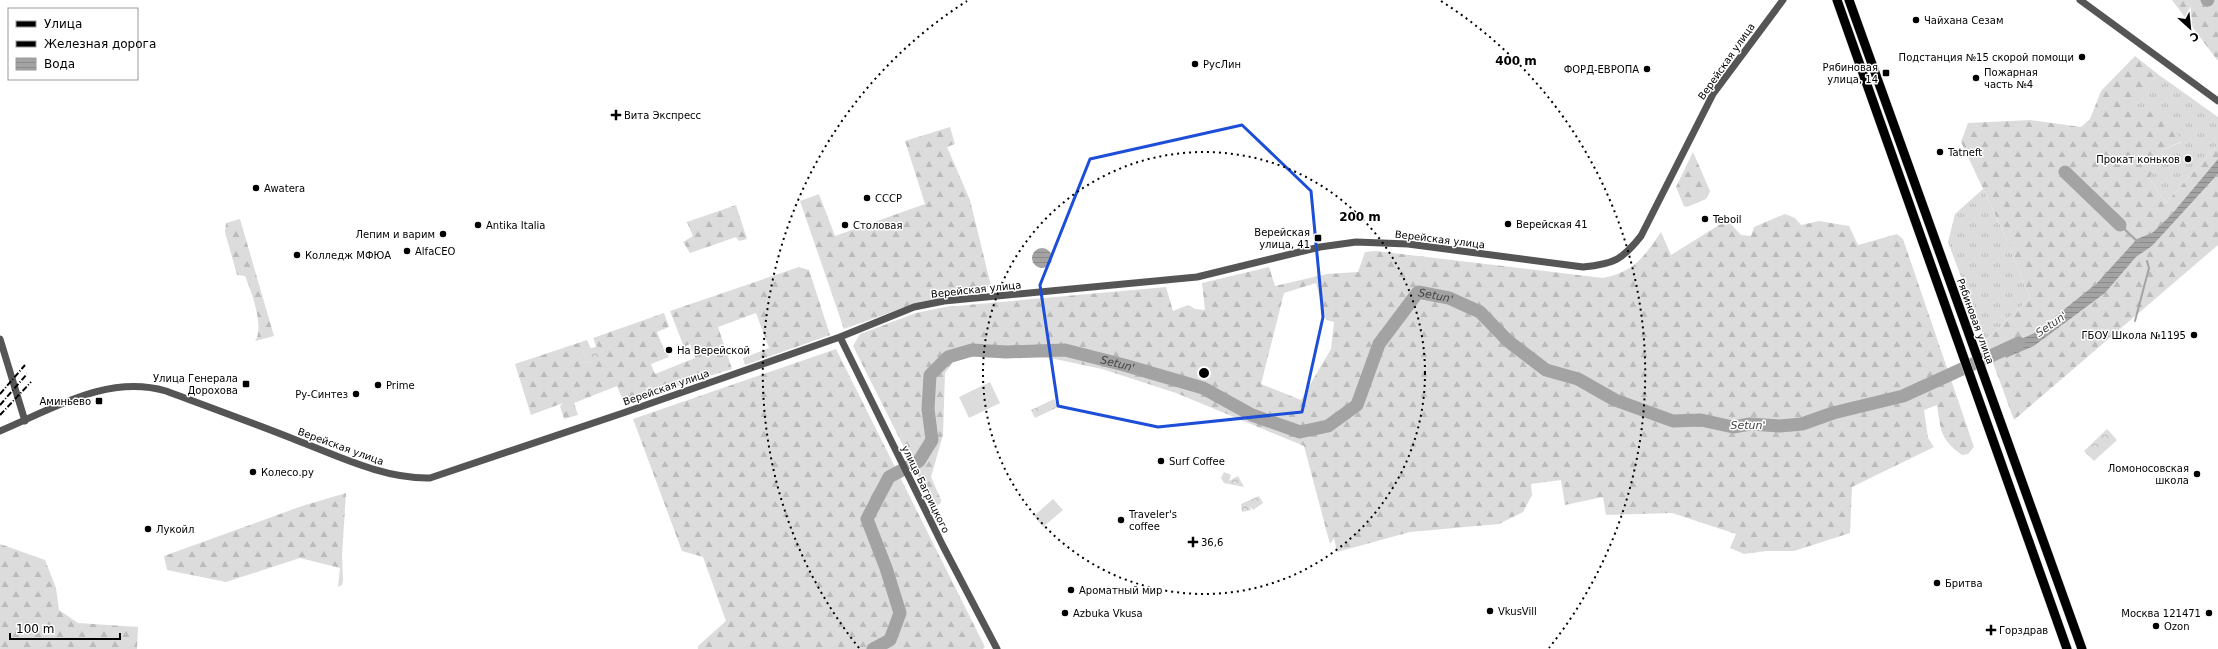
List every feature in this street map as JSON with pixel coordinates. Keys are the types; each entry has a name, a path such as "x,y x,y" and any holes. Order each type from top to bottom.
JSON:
{"main road":[{"path":"1837,0 2067,649"},
{"name":"Рябиновая улица","path":"1849,0 2082,649"}],"street":[{"name":"Верейская улица","path":"0,431 49,410 108,388 140,385 150,386 352,462 389,473 413,478 430,478 565,433 840,337 914,307 944,301 1197,277 1320,247 1356,242 1408,244 1583,267 1607,264 1627,253 1641,236 1713,94 1783,0"},
{"path":"2080,0 2218,102"},
{"name":"улица Багрицкого","path":"840,337 914,487 997,649"},
{"path":"0,339 24,421"}],"highlighted area":[{"path":"1242,125 1311,191 1323,317 1302,412 1158,427 1058,406 1040,285 1090,159"}],"green space":[{"path":"2172,0 2218,0 2218,61"},
{"path":"2135,56 2159,75 2123,106 2155,108 2183,141 2162,150 2161,163 2149,178 2166,203 2218,144 2218,159 2171,215 2152,233 2137,242 2097,283 2036,332 2002,348 2006,358 2034,346 2105,293 2136,257 2152,246 2218,174 2218,245 2014,420 1985,341 2030,298 2007,240 1961,142 1968,123 2031,120 2081,127 2090,119 2101,91"},
{"path":"2159,75 2218,117 2218,144 2166,203 2149,178 2161,163 2162,150 2182,142 2122,106"},
{"path":"950,127 955,144 947,147 970,200 991,286 914,304 844,329 800,201 819,194 835,236 925,204 905,141"},
{"path":"1693,152 1710,191 1706,199 1687,207 1684,206 1676,187"},
{"path":"1983,189 2007,240 2030,298 1985,341 1948,242 1955,214"},
{"path":"736,205 747,239 739,241 736,237 690,253 683,242 693,236 687,222"},
{"path":"1785,214 1795,218 1801,225 1819,221 1849,226 1858,245 1897,234 1903,239 1974,447 1968,454 1962,455 1945,439 1941,428 1937,405 1924,410 1928,438 1934,447 1852,487 1850,533 1794,551 1766,551 1744,554 1730,548 1736,534 1672,513 1606,515 1603,497 1565,505 1561,480 1531,484 1532,495 1523,512 1499,524 1410,532 1337,552 1334,538 1330,544 1304,446 1176,393 1102,369 1055,359 1030,356 962,356 953,362 945,373 943,435 931,477 941,500 941,503 936,506 933,505 853,346 860,334 916,313 945,307 1166,287 1173,311 1188,305 1195,309 1205,310 1202,283 1269,267 1275,286 1327,274 1358,272 1365,252 1376,251 1603,278 1623,272 1637,262 1649,249 1661,232 1671,255 1727,220 1741,235 1751,236 1754,227","holes":["1316,283 1326,320 1334,322 1331,349 1301,400 1261,384 1284,293"]},
{"path":"240,219 274,336 255,341 258,335 258,318 256,309 245,276 237,275 225,232 226,223"},
{"path":"799,267 809,270 830,335 745,365 743,358 769,348 756,313 718,327 732,369 626,402 622,398 617,386 574,403 578,415 564,419 560,406 563,403 531,415 515,364 587,340 591,349 583,351 587,363 601,358 593,338 664,313 669,327 657,332 665,352 667,351 669,357 651,364 655,374 695,358 690,344 684,347 670,311"},
{"path":"598,346 602,358 587,363 583,351"},
{"path":"836,349 985,647 983,649 698,649 698,646 726,621 703,557 682,551 633,419"},
{"path":"990,382 1000,403 969,418 959,397"},
{"path":"1054,399 1058,407 1035,418 1031,410"},
{"path":"2107,429 2117,440 2094,461 2084,451"},
{"path":"1224,472 1231,475 1229,481 1238,476 1244,487 1224,483 1221,478"},
{"path":"346,493 342,555 343,581 342,585 338,587 340,568 300,558 226,582 167,570 164,556 302,506"},
{"path":"1259,496 1263,503 1253,510 1250,506 1251,510 1242,512 1241,504"},
{"path":"1053,499 1063,510 1043,527 1034,516"},
{"path":"0,544 45,560 56,588 59,610 78,623 138,627 137,649 0,649"}],"water":[{"path":"2218,159 2218,174 2152,246 2136,257 2105,293 2034,346 2006,358 2002,348 2036,332 2097,283 2137,239 2152,233 2171,215"},
{"path":"1042,248 1049,251 1052,258 1049,265 1042,268 1035,265 1032,258 1035,251"}],"waterway":[{"path":"2065,172 2120,225"},
{"path":"2120,225 2138,242"},
{"path":"2135,321 2149,268 2147,261"},
{"name":"Setun'","path":"873,649 890,640 900,613 886,568 867,519 889,477 919,461 932,440 928,409 930,375 948,357 972,350 1006,352 1065,350 1124,365 1203,388 1252,415 1300,432 1328,426 1357,405 1379,344 1418,292 1449,298 1480,312 1508,341 1546,370 1578,379 1615,400 1673,421 1701,420 1733,427 1750,424 1780,426 1802,424 1833,413 1903,396 2019,343"}],"railway":[{"path":"0,394 25,365"},
{"path":"0,405 27,374"},
{"path":"0,415 31,382"}],"place":[{"name":"Чайхана Сезам","path":"1916,20"},
{"name":"Подстанция №15 скорой помощи","path":"2082,57"},
{"name":"РусЛин","path":"1195,64"},
{"name":"ФОРД-ЕВРОПА","path":"1647,69"},
{"name":"Рябиновая улица, 14","path":"1886,73"},
{"name":"Пожарная часть №4","path":"1976,78"},
{"name":"Вита Экспресс","path":"616,115"},
{"name":"Tatneft","path":"1940,152"},
{"name":"Прокат коньков","path":"2188,159"},
{"name":"Awatera","path":"256,188"},
{"name":"СССР","path":"867,198"},
{"name":"Teboil","path":"1705,219"},
{"name":"Верейская 41","path":"1508,224"},
{"name":"Antika Italia","path":"478,225"},
{"name":"Столовая","path":"845,225"},
{"name":"Лепим и варим","path":"443,234"},
{"name":"Верейская улица, 41","path":"1318,238"},
{"name":"AlfaCEO","path":"407,251"},
{"name":"Колледж МФЮА","path":"297,255"},
{"name":"ГБОУ Школа №1195","path":"2194,335"},
{"name":"На Верейской","path":"669,350"},
{"name":"Улица Генерала Дорохова","path":"246,384"},
{"name":"Prime","path":"378,385"},
{"name":"Ру-Синтез","path":"356,394"},
{"name":"Аминьево","path":"99,401"},
{"name":"Surf Coffee","path":"1161,461"},
{"name":"Колесо.ру","path":"253,472"},
{"name":"Ломоносовская школа","path":"2197,474"},
{"name":"Traveler's coffee","path":"1121,520"},
{"name":"Лукойл","path":"148,529"},
{"name":"36,6","path":"1193,542"},
{"name":"Бритва","path":"1937,583"},
{"name":"Ароматный мир","path":"1071,590"},
{"name":"VkusVill","path":"1490,611"},
{"name":"Azbuka Vkusa","path":"1065,613"},
{"name":"Москва 121471","path":"2209,613"},
{"name":"Ozon","path":"2156,626"},
{"name":"Горздрав","path":"1991,630"}]}
